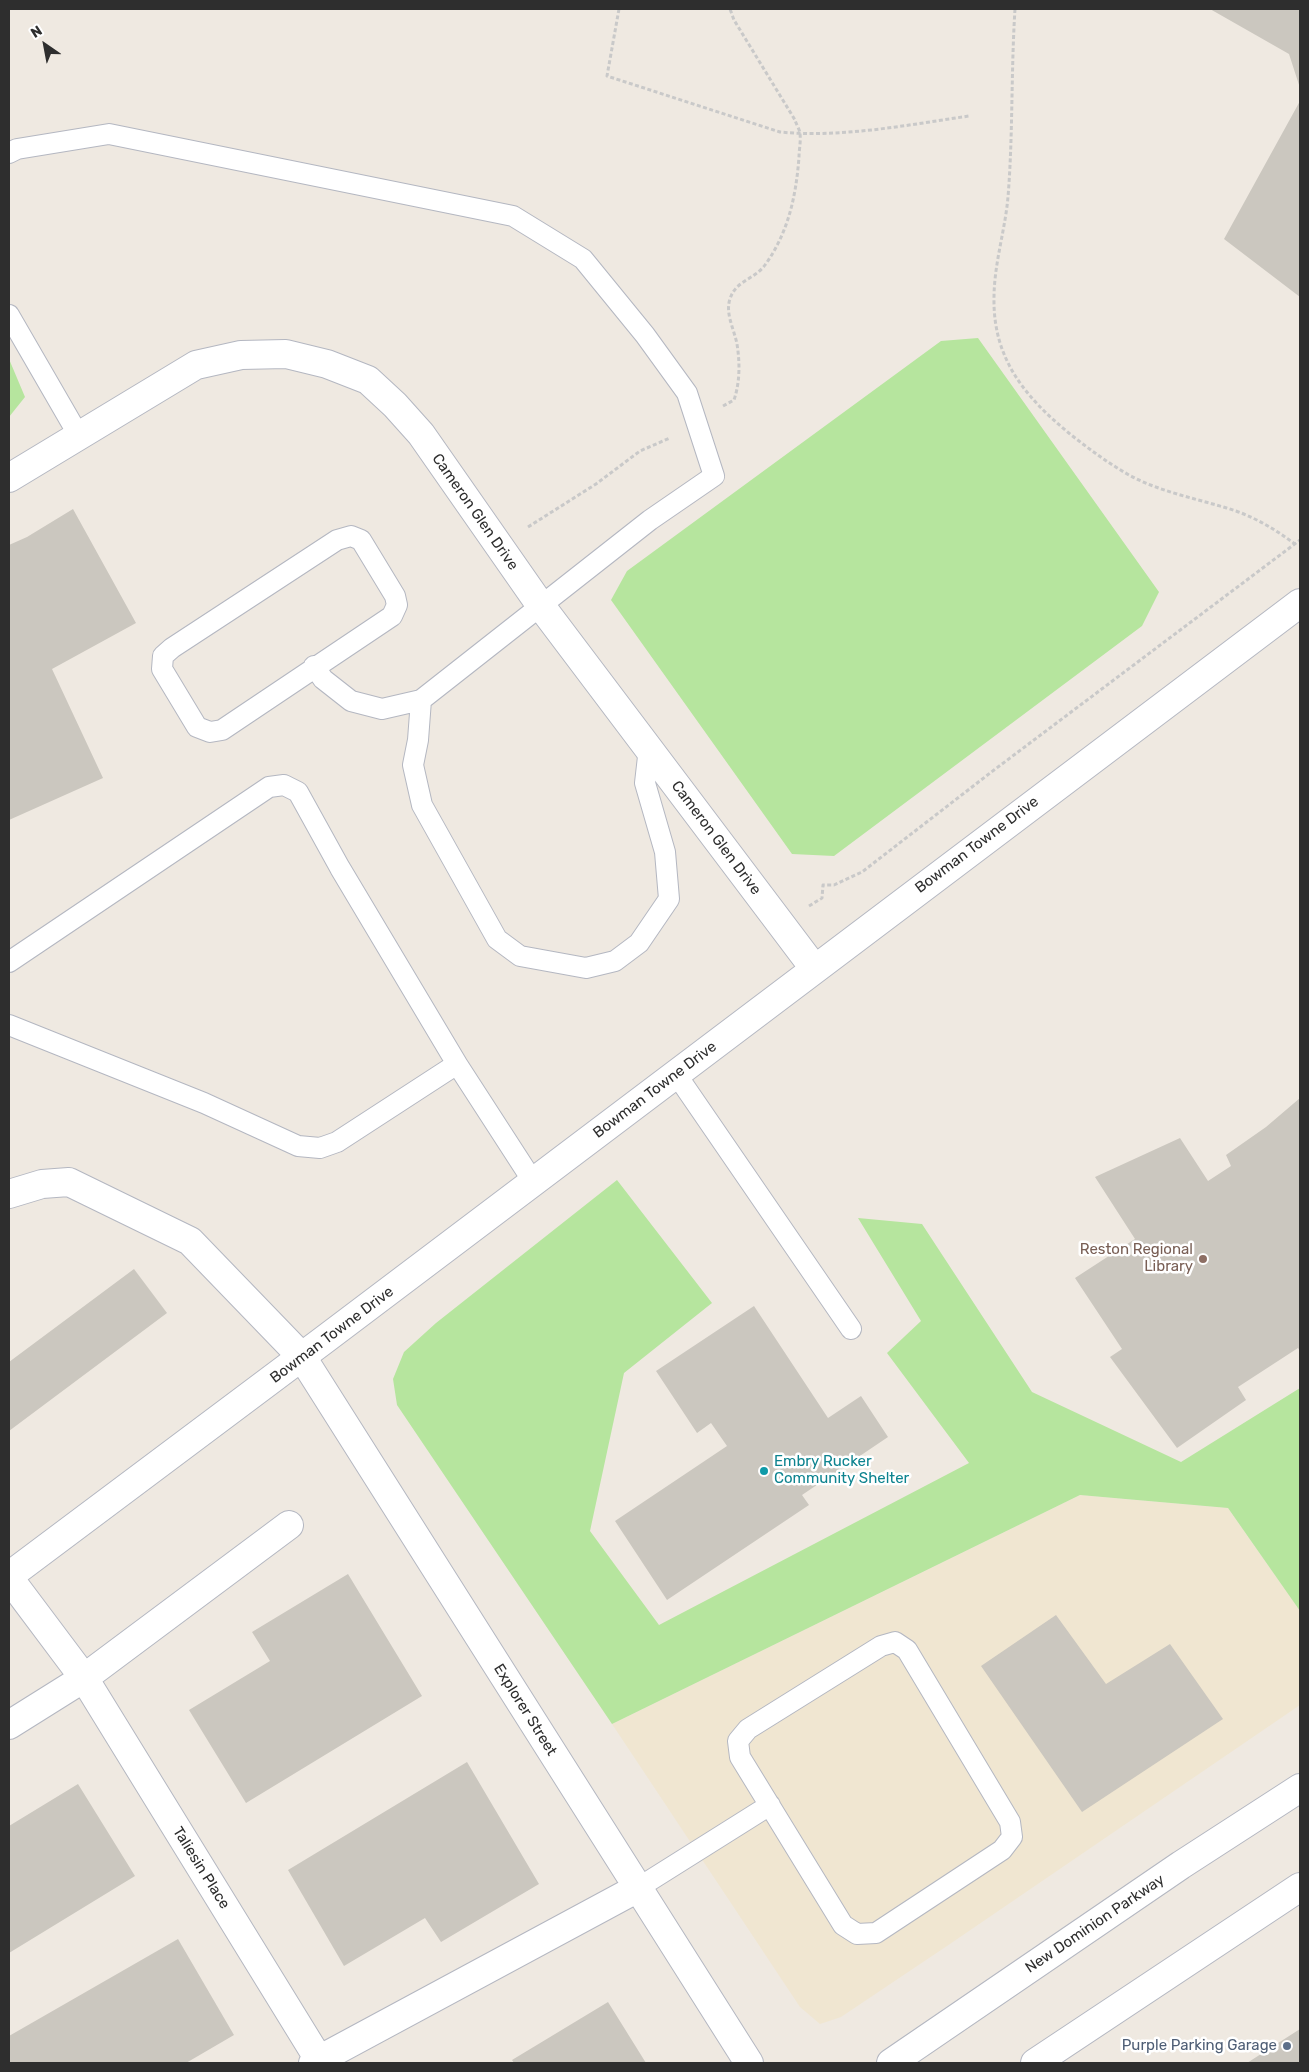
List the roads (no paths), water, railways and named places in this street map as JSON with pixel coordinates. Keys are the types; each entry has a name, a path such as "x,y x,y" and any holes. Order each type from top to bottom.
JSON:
{"street":[{"name":"Cameron Glen Drive","path":"9,478 196,365 241,355 286,354 327,364 368,380 395,405 421,434 541,606 650,748 814,968"},
{"name":"Bowman Towne Drive","path":"9,1577 534,1183 814,968 1300,603"},
{"name":"Explorer Street","path":"9,1194 42,1184 69,1182 190,1241 302,1357 748,2063"},
{"path":"9,1725 84,1678 289,1525"},
{"name":"Taliesin Place","path":"9,1577 84,1678 317,2062 638,1888"},
{"name":"New Dominion Parkway","path":"891,2063 1181,1865 1300,1788"},
{"path":"1035,2063 1300,1887"}],"lane":[{"path":"9,153 17,149 109,134 514,216 583,259 645,335 687,393 714,476 650,520 421,700 382,710 351,701 323,679 314,666"},
{"path":"9,315 79,436"},
{"path":"351,536 361,540 395,596 398,605 392,616 314,666 222,730 210,732 197,727 162,669 163,656 172,648 337,540 351,536"},
{"path":"421,700 418,740 413,765 422,805 497,939 520,956 586,968 615,961 639,943 669,899 665,852 645,783 650,748"},
{"path":"9,962 269,787 284,784 298,792 340,868 457,1064 534,1183"},
{"path":"9,1025 204,1103 298,1146 306,1147 320,1148 337,1142 457,1064"},
{"path":"676,1074 851,1328"},
{"path":"896,1642 906,1650 1010,1822 1012,1837 1002,1850 876,1933 857,1934 843,1925 770,1805 740,1757 738,1741 748,1729 881,1646 896,1642"},
{"path":"638,1888 770,1805"}],"place":[{"name":"Reston Regional Library","path":"1203,1259"},
{"name":"Embry Rucker Community Shelter","path":"764,1471"},
{"name":"Purple Parking Garage","path":"1287,2046"}]}
